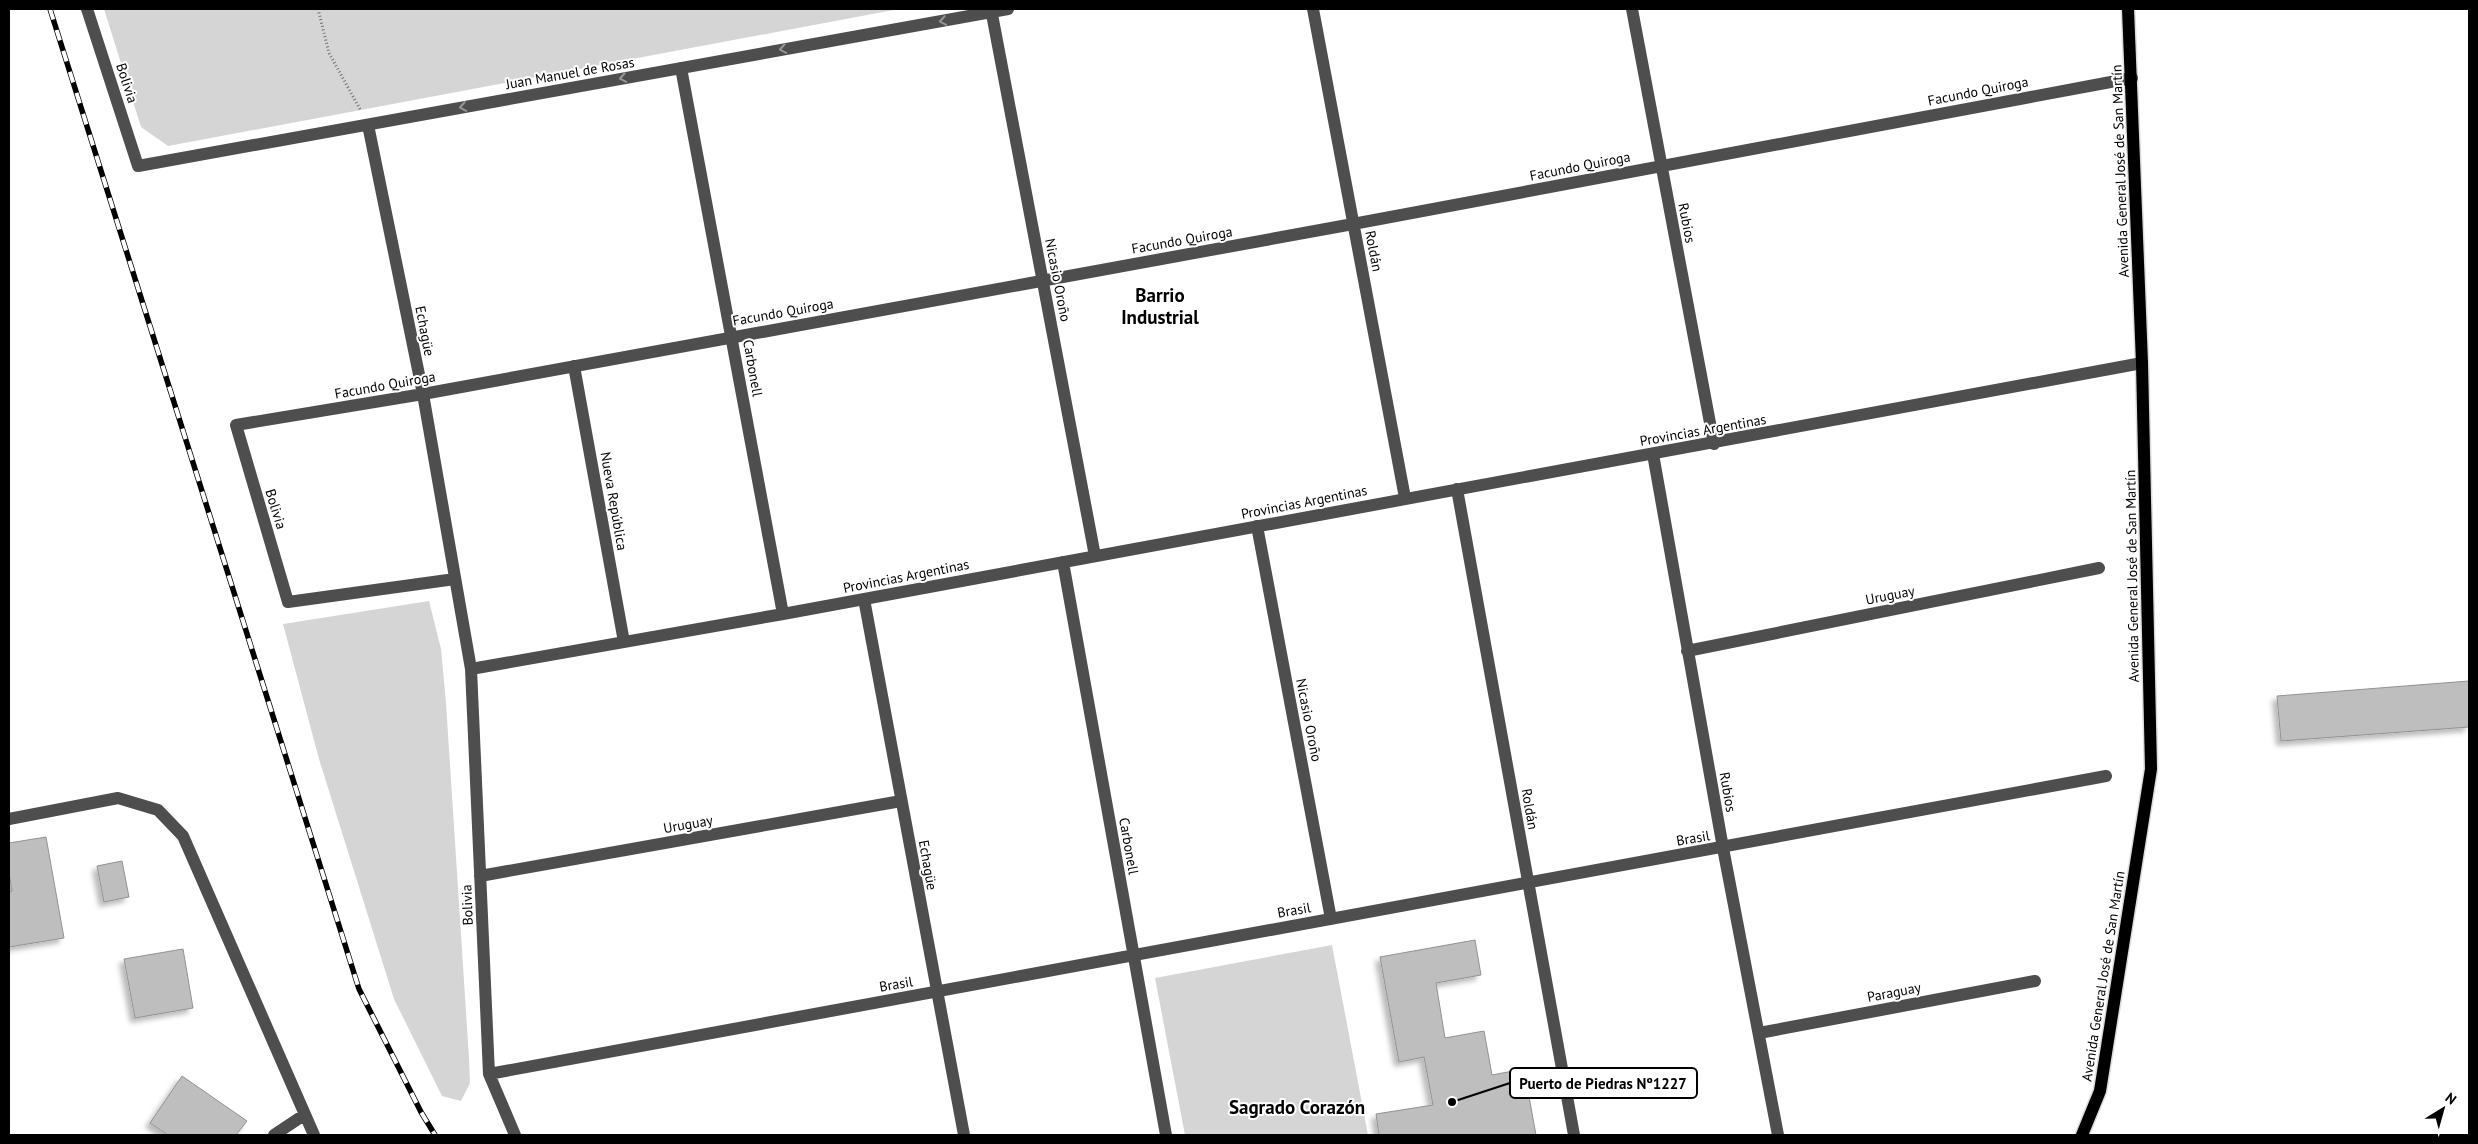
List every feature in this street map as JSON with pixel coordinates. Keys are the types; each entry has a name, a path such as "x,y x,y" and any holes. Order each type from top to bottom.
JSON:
{"main road":[{"name":"Avenida General José de San Martín","path":"2082,1135 2100,1091 2151,769 2142,362 2128,9"}],"street":[{"name":"Bolivia","path":"87,9 138,166"},
{"name":"Juan Manuel de Rosas","path":"138,166 991,10 1008,9"},
{"name":"Roldán","path":"1313,9 1404,498"},
{"name":"Rubios","path":"1632,9 1714,444"},
{"name":"Nicasio Oroño","path":"991,10 1095,556"},
{"name":"Carbonell","path":"681,68 733,337 783,614"},
{"name":"Facundo Quiroga","path":"236,425 423,394 1353,224 2132,78"},
{"name":"Echagüe","path":"368,125 423,394 471,668"},
{"name":"Provincias Argentinas","path":"471,668 783,614 1404,498 1714,444 2142,362"},
{"name":"Nueva República","path":"574,366 624,642"},
{"name":"Bolivia","path":"236,425 288,602 455,579"},
{"name":"Rubios","path":"1653,454 1723,848 1778,1135"},
{"name":"Roldán","path":"1457,489 1574,1135"},
{"name":"Nicasio Oroño","path":"1257,526 1331,919"},
{"name":"Carbonell","path":"1063,562 1166,1135"},
{"name":"Uruguay","path":"1687,651 2099,568"},
{"name":"Echagüe","path":"864,599 964,1135"},
{"name":"Bolivia","path":"471,668 489,1074 515,1135"},
{"name":"Brasil","path":"489,1074 2106,776"},
{"path":"9,819 118,798 158,810 183,836 314,1135"},
{"name":"Uruguay","path":"480,876 901,801"},
{"name":"Paraguay","path":"1759,1033 2035,981"},
{"path":"274,1135 304,1115"}],"path":[{"path":"318,9 329,53 368,125"}],"shaded area":[{"path":"104,9 899,9 168,146 141,127"},
{"path":"429,601 441,649 446,703 469,1058 470,1083 461,1101 442,1096 394,999 319,759 283,624"},
{"path":"1332,945 1368,1135 1185,1135 1155,978"}],"building":[{"path":"2469,681 2469,727 2281,741 2277,696"},
{"path":"46,837 64,938 9,947 9,892 12,891 9,873 9,843"},
{"path":"122,861 129,897 104,902 97,866"},
{"path":"1475,940 1481,975 1436,983 1445,1038 1484,1031 1492,1075 1524,1069 1536,1135 1379,1135 1376,1114 1433,1105 1424,1057 1399,1062 1380,957"},
{"path":"183,949 193,1008 135,1018 124,959"},
{"path":"182,1076 247,1121 236,1135 168,1135 150,1123"}],"railway":[{"path":"50,9 359,989 421,1112 435,1135"}],"place":[{"name":"Puerto de Piedras Nº1227","path":"1452,1102"}],"district":[{"name":"Barrio Industrial","path":"1160,306"},
{"name":"Sagrado Corazón","path":"1297,1107"}]}
